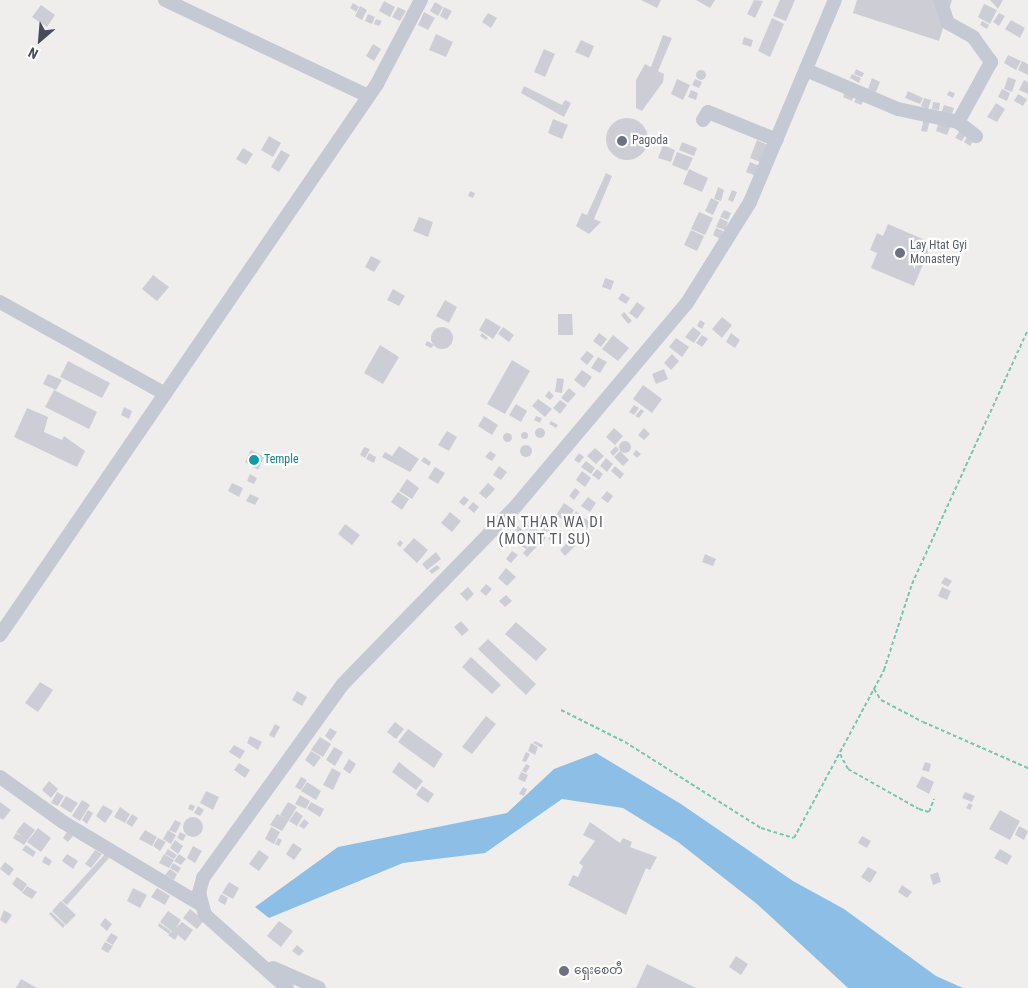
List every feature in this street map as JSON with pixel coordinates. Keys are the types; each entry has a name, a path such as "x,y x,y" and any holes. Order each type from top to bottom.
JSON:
{"street":[{"path":"165,0 368,96"},
{"path":"0,635 368,96 421,0"},
{"path":"287,988 263,964 210,922 200,904 200,884 343,684 516,506 687,303 728,242 777,140 835,0"},
{"path":"940,0 948,23 973,37 991,62 958,122"},
{"path":"806,70 898,109 958,122 976,136"},
{"path":"703,120 708,112 777,140"},
{"path":"0,302 165,394"},
{"path":"0,777 63,822 200,904"},
{"path":"263,964 319,988"}],"path":[{"path":"562,710 625,742 761,828 785,838 794,838 874,690 895,646 912,584 1028,329"},
{"path":"874,690 881,700 923,722 1028,768"},
{"path":"840,754 848,769 919,809 929,812 934,799"}],"water":[{"path":"596,753 681,804 793,881 844,909 936,976 963,988 848,988 757,904 678,842 623,808 562,799 485,853 403,863 269,918 255,907 338,847 507,813 554,769"}],"building":[{"path":"641,0 661,0 657,8"},
{"path":"696,0 715,0 710,8"},
{"path":"754,0 763,1 755,18 747,14"},
{"path":"780,0 795,0 786,21 773,16"},
{"path":"857,0 952,0 939,41 853,13"},
{"path":"990,0 1003,0 998,9"},
{"path":"384,1 395,7 390,17 379,11"},
{"path":"435,2 443,7 438,16 430,11"},
{"path":"353,3 359,7 356,12 350,8"},
{"path":"984,4 997,10 990,24 978,17"},
{"path":"41,5 55,15 47,27 32,17"},
{"path":"360,6 367,10 362,20 355,16"},
{"path":"398,7 406,11 400,21 392,17"},
{"path":"444,7 452,11 447,20 440,16"},
{"path":"424,12 435,18 428,30 418,25"},
{"path":"488,13 497,18 491,28 482,22"},
{"path":"999,13 1005,16 999,26 993,22"},
{"path":"368,14 375,17 372,24 365,21"},
{"path":"772,18 784,24 770,57 758,51"},
{"path":"376,19 382,21 379,26 374,24"},
{"path":"1011,20 1025,28 1020,38 1005,29"},
{"path":"982,21 989,25 987,29 980,25"},
{"path":"436,34 453,42 446,57 429,50"},
{"path":"663,35 672,38 658,71 664,74 663,82 642,111 636,108 636,80 645,64 651,67"},
{"path":"744,37 753,40 751,47 742,44"},
{"path":"581,40 594,46 589,58 575,52"},
{"path":"373,44 381,49 374,61 366,56"},
{"path":"544,49 555,54 545,77 534,72"},
{"path":"1008,55 1021,61 1016,70 1004,63"},
{"path":"1022,61 1028,64 1028,75 1018,70"},
{"path":"856,69 864,73 862,77 854,74"},
{"path":"699,70 703,70 706,75 705,79 699,80 696,77 696,73"},
{"path":"852,74 861,78 859,83 850,78"},
{"path":"1008,77 1016,80 1012,92 1004,89"},
{"path":"872,78 880,82 876,92 868,89"},
{"path":"677,79 690,85 683,100 671,94"},
{"path":"695,79 702,82 699,88 692,85"},
{"path":"1024,80 1028,82 1028,94 1019,90"},
{"path":"524,86 562,105 565,100 571,103 564,117 521,93"},
{"path":"1002,89 1010,93 1007,101 998,97"},
{"path":"691,90 698,93 696,100 688,97"},
{"path":"845,91 854,95 852,101 843,97"},
{"path":"908,91 923,98 920,104 905,98"},
{"path":"949,91 955,93 953,98 947,95"},
{"path":"1018,94 1027,99 1023,106 1014,101"},
{"path":"858,95 865,98 861,105 854,102"},
{"path":"924,98 931,100 928,109 921,106"},
{"path":"933,102 940,103 939,110 932,109"},
{"path":"996,103 1005,109 997,122 987,117"},
{"path":"944,105 954,108 951,117 941,114"},
{"path":"631,118 639,121 645,127 648,139 645,151 639,157 623,160 615,157 609,151 606,135 609,127 615,121"},
{"path":"924,118 930,120 927,132 921,131"},
{"path":"940,118 952,123 947,135 936,131"},
{"path":"553,119 568,125 562,139 548,133"},
{"path":"961,129 967,132 962,141 955,138"},
{"path":"969,134 975,138 970,146 964,142"},
{"path":"269,136 281,143 273,157 261,150"},
{"path":"757,140 768,145 760,162 750,158"},
{"path":"682,142 697,148 694,156 679,150"},
{"path":"663,145 675,150 671,162 658,158"},
{"path":"243,148 253,154 246,165 236,159"},
{"path":"281,150 290,155 279,172 271,167"},
{"path":"677,152 693,158 687,171 672,165"},
{"path":"750,162 760,166 756,176 746,172"},
{"path":"689,169 708,178 702,192 683,184"},
{"path":"606,173 612,176 594,219 601,222 589,234 576,226 582,213 587,215"},
{"path":"718,187 724,190 721,201 714,199"},
{"path":"732,190 737,192 733,202 728,200"},
{"path":"470,191 475,193 473,198 468,196"},
{"path":"711,198 719,202 713,215 705,211"},
{"path":"724,210 731,213 728,220 720,217"},
{"path":"699,212 713,218 705,235 691,229"},
{"path":"419,217 433,222 428,237 413,231"},
{"path":"720,218 728,222 725,230 716,227"},
{"path":"888,224 932,243 914,286 871,268 877,253 870,250 877,233 883,236"},
{"path":"716,228 723,231 720,239 713,235"},
{"path":"691,230 704,236 697,251 684,245"},
{"path":"371,256 381,261 374,272 365,267"},
{"path":"153,275 169,287 157,301 142,289"},
{"path":"605,278 614,281 611,290 602,287"},
{"path":"393,289 405,296 399,306 387,300"},
{"path":"622,293 630,298 626,304 618,299"},
{"path":"445,300 457,307 449,323 436,316"},
{"path":"637,302 645,308 637,319 629,313"},
{"path":"624,312 632,321 628,324 621,315"},
{"path":"558,314 572,314 573,335 558,335"},
{"path":"722,317 732,325 722,338 712,329"},
{"path":"486,318 501,327 493,339 479,330"},
{"path":"700,320 705,323 702,329 697,326"},
{"path":"442,327 450,330 453,338 450,346 442,349 434,346 431,338 434,330"},
{"path":"503,327 514,335 509,342 498,334"},
{"path":"693,327 701,333 694,343 685,337"},
{"path":"482,333 488,338 486,340 480,336"},
{"path":"599,333 607,339 601,347 593,341"},
{"path":"731,333 740,340 735,348 726,342"},
{"path":"613,335 629,348 618,361 602,349"},
{"path":"702,335 708,339 702,347 696,343"},
{"path":"676,338 689,347 682,357 669,347"},
{"path":"427,341 434,345 431,348 425,345"},
{"path":"380,345 399,357 383,384 364,373"},
{"path":"587,351 594,356 587,365 580,359"},
{"path":"672,354 679,361 671,370 664,363"},
{"path":"598,357 607,362 600,373 591,368"},
{"path":"512,360 530,371 505,414 487,404"},
{"path":"68,361 110,383 102,398 60,377"},
{"path":"664,369 668,379 656,384 652,374"},
{"path":"582,370 592,377 584,388 574,380"},
{"path":"48,374 62,380 56,390 43,384"},
{"path":"557,378 564,379 562,393 555,392"},
{"path":"643,385 662,399 652,413 633,399"},
{"path":"569,388 576,394 568,403 561,398"},
{"path":"54,390 97,412 89,429 45,407"},
{"path":"549,391 554,396 550,400 545,396"},
{"path":"538,399 552,409 545,417 532,406"},
{"path":"560,400 567,405 560,414 553,408"},
{"path":"516,404 527,411 521,422 509,415"},
{"path":"634,405 639,408 634,415 629,412"},
{"path":"124,407 132,411 129,419 121,415"},
{"path":"27,408 48,417 44,432 62,440 64,436 85,451 77,467 14,437"},
{"path":"641,409 644,411 639,418 635,416"},
{"path":"484,416 498,425 492,435 478,426"},
{"path":"536,416 542,418 540,423 534,420"},
{"path":"551,421 558,425 556,428 549,424"},
{"path":"538,428 542,428 545,433 544,437 538,438 535,435 535,431"},
{"path":"614,428 623,436 615,445 606,437"},
{"path":"644,428 650,434 644,440 638,435"},
{"path":"447,431 457,437 449,451 438,445"},
{"path":"524,431 528,435 524,439 520,435"},
{"path":"507,433 511,437 507,441 503,437"},
{"path":"623,441 627,441 631,447 627,453 623,453 619,449 619,445"},
{"path":"524,445 528,445 532,451 528,457 524,457 520,453 520,449"},
{"path":"399,446 419,459 410,472 382,457 385,452 392,456"},
{"path":"616,446 619,450 613,456 610,452"},
{"path":"364,447 370,449 365,458 360,455"},
{"path":"595,448 604,456 596,464 587,456"},
{"name":"Temple","path":"251,450 264,457 258,470 245,462"},
{"path":"636,450 641,454 637,458 633,454"},
{"path":"490,451 496,455 492,461 485,457"},
{"path":"620,451 629,460 623,466 614,457"},
{"path":"369,453 376,457 374,463 366,459"},
{"path":"579,453 584,457 579,463 574,460"},
{"path":"424,457 431,462 429,466 421,461"},
{"path":"606,458 613,464 607,472 600,466"},
{"path":"586,461 595,468 591,474 581,467"},
{"path":"499,466 507,472 501,480 493,475"},
{"path":"615,466 624,474 620,479 611,471"},
{"path":"435,467 445,473 438,484 428,478"},
{"path":"597,469 603,474 599,480 592,475"},
{"path":"582,471 591,478 585,487 576,480"},
{"name":"Temple","path":"250,474 257,478 254,484 247,481"},
{"path":"407,479 419,488 412,499 399,491"},
{"name":"Temple","path":"232,483 243,488 239,497 228,491"},
{"path":"488,483 495,489 486,499 479,493"},
{"path":"575,488 580,492 574,500 569,496"},
{"path":"607,491 613,496 608,503 601,498"},
{"path":"398,492 409,499 402,510 391,502"},
{"name":"Temple","path":"250,494 259,498 255,505 246,501"},
{"path":"464,496 469,500 464,506 459,502"},
{"path":"588,497 596,503 590,512 581,506"},
{"path":"473,502 479,507 474,513 468,508"},
{"path":"564,503 574,510 566,522 556,515"},
{"path":"576,511 580,514 572,525 568,522"},
{"path":"450,512 461,521 452,532 441,523"},
{"path":"542,514 554,525 546,534 534,523"},
{"path":"584,518 591,522 586,531 579,526"},
{"path":"527,520 532,525 527,531 521,526"},
{"path":"345,524 360,535 352,545 338,534"},
{"path":"518,526 525,532 518,540 512,533"},
{"path":"533,526 539,531 535,537 528,532"},
{"path":"526,533 534,539 526,549 517,543"},
{"path":"540,533 546,537 543,542 536,538"},
{"path":"552,534 557,538 553,543 548,539"},
{"path":"414,538 428,550 417,563 403,550"},
{"path":"535,539 540,543 527,557 523,553"},
{"path":"400,540 403,543 400,547 397,544"},
{"path":"570,540 576,545 565,556 560,550"},
{"path":"512,551 518,555 511,563 506,559"},
{"path":"436,552 441,559 427,570 422,564"},
{"path":"705,554 716,559 713,566 702,562"},
{"path":"437,565 440,568 432,574 429,571"},
{"path":"506,568 516,577 507,586 498,578"},
{"path":"945,577 952,581 948,587 941,583"},
{"path":"486,584 492,589 486,596 480,591"},
{"path":"468,587 474,594 467,601 460,594"},
{"path":"942,587 951,591 947,600 938,596"},
{"path":"506,595 512,601 505,607 499,601"},
{"path":"461,621 469,630 462,636 454,627"},
{"path":"516,622 547,649 536,661 505,634"},
{"path":"488,639 536,684 526,695 478,649"},
{"path":"471,657 501,685 492,694 462,667"},
{"path":"40,682 53,690 38,712 25,703"},
{"path":"297,691 307,697 302,706 292,700"},
{"path":"486,716 496,724 472,754 462,747"},
{"path":"395,722 404,729 396,739 387,732"},
{"path":"275,724 280,727 274,738 269,735"},
{"path":"330,728 337,732 331,741 325,736"},
{"path":"408,729 443,754 434,768 398,742"},
{"path":"250,736 262,742 258,750 247,743"},
{"path":"320,737 331,744 323,757 311,750"},
{"path":"535,741 543,745 542,748 533,743"},
{"path":"531,743 538,747 535,755 528,751"},
{"path":"234,745 245,751 240,759 229,752"},
{"path":"334,747 343,752 335,766 326,760"},
{"path":"311,751 321,757 314,767 305,760"},
{"path":"526,752 530,754 526,762 522,761"},
{"path":"349,759 356,764 350,774 343,769"},
{"path":"399,762 423,781 416,790 392,772"},
{"path":"925,762 931,764 929,772 922,770"},
{"path":"239,763 250,770 245,778 234,770"},
{"path":"526,764 530,766 526,773 522,771"},
{"path":"332,768 341,773 333,790 323,785"},
{"path":"521,772 528,775 525,782 518,779"},
{"path":"922,776 934,782 929,794 916,787"},
{"path":"301,777 307,780 301,790 295,787"},
{"path":"49,781 58,789 51,798 42,790"},
{"path":"307,782 321,791 316,800 301,791"},
{"path":"422,786 434,794 428,803 416,795"},
{"path":"523,787 527,789 524,796 519,794"},
{"path":"206,791 219,797 213,810 200,803"},
{"path":"57,792 64,796 58,806 51,803"},
{"path":"965,792 975,796 972,802 962,798"},
{"path":"300,795 310,801 306,809 295,804"},
{"path":"66,796 78,803 71,813 60,806"},
{"path":"82,800 90,805 80,821 72,816"},
{"path":"0,802 11,810 3,820 0,818"},
{"path":"288,802 297,807 282,831 270,825 277,814 285,818 280,815"},
{"path":"311,802 324,809 320,817 307,809"},
{"path":"969,803 973,805 970,810 966,808"},
{"path":"190,804 195,806 193,811 188,809"},
{"path":"103,805 113,811 105,823 96,816"},
{"path":"198,806 204,810 200,816 194,813"},
{"path":"120,807 130,814 125,823 114,817"},
{"path":"88,810 93,813 87,824 82,820"},
{"path":"1000,810 1020,821 1010,840 989,829"},
{"path":"296,811 303,816 297,826 289,821"},
{"path":"132,814 138,818 132,827 126,823"},
{"path":"193,817 200,820 203,827 200,834 193,837 186,834 183,827 186,820"},
{"path":"304,819 309,823 304,829 299,826"},
{"path":"175,820 181,823 176,833 169,830"},
{"path":"24,822 35,830 24,845 13,838 16,833 23,837 16,832"},
{"path":"590,822 620,843 623,838 632,842 630,847 657,857 650,870 646,868 626,915 568,885 573,875 578,877 583,866 579,863 595,841 583,835"},
{"path":"1019,826 1028,831 1024,840 1015,835"},
{"path":"271,827 280,832 274,844 265,839"},
{"path":"38,828 51,838 41,852 27,842"},
{"path":"145,830 157,837 152,846 139,839"},
{"path":"168,830 176,835 171,844 163,839"},
{"path":"67,832 73,836 68,842 63,838"},
{"path":"180,832 186,835 183,841 177,838"},
{"path":"862,836 871,841 867,848 858,843"},
{"path":"158,838 166,842 160,851 153,846"},
{"path":"278,838 282,840 279,846 275,844"},
{"path":"175,840 183,846 178,854 170,848"},
{"path":"293,843 302,849 294,860 286,854"},
{"path":"26,845 36,852 33,857 22,850"},
{"path":"193,846 202,851 195,863 187,858"},
{"path":"168,849 177,855 174,859 165,854"},
{"path":"1000,849 1012,856 1007,865 994,858"},
{"path":"95,850 102,854 91,868 85,864"},
{"path":"259,850 269,857 259,871 249,864"},
{"path":"67,854 78,861 73,869 62,861"},
{"path":"105,854 109,858 67,905 62,901"},
{"path":"164,854 174,860 169,868 159,863"},
{"path":"179,854 186,859 181,865 174,861"},
{"path":"45,856 52,861 49,866 42,862"},
{"path":"5,862 14,869 9,876 0,869"},
{"path":"173,863 181,868 178,873 170,868"},
{"path":"868,867 877,872 870,883 861,877"},
{"path":"170,869 177,874 174,880 165,875"},
{"path":"938,872 941,882 933,885 930,875"},
{"path":"17,877 27,884 22,892 12,884"},
{"path":"229,882 239,888 233,899 222,893"},
{"path":"902,885 912,892 907,898 898,892"},
{"path":"27,886 37,892 32,899 22,893"},
{"path":"133,888 147,895 140,908 127,901"},
{"path":"157,888 170,896 165,905 151,897"},
{"path":"221,894 228,898 225,905 218,901"},
{"path":"61,901 76,915 66,925 52,911"},
{"path":"190,909 204,920 197,929 183,918"},
{"path":"4,910 12,915 6,924 0,920"},
{"path":"168,911 181,920 173,932 160,922"},
{"path":"51,912 65,925 63,928 49,914"},
{"path":"105,918 112,924 107,931 100,925"},
{"path":"279,921 293,931 281,947 267,936"},
{"path":"182,922 193,930 185,941 178,935 175,940 168,935"},
{"path":"159,923 171,931 169,934 158,926"},
{"path":"111,933 118,937 113,945 106,941"},
{"path":"105,942 113,946 108,953 101,949"},
{"path":"297,945 304,951 299,956 292,951"},
{"path":"736,956 748,964 741,975 729,967"},
{"path":"647,964 696,988 636,988"},
{"path":"21,979 37,988 16,988"}],"place":[{"name":"Pagoda","path":"622,141"},
{"name":"Lay Htat Gyi Monastery","path":"900,253"},
{"name":"Temple","path":"254,460"},
{"name":"ရှေးစေတီ","path":"564,971"}],"district":[{"name":"HAN THAR WA DI (MONT TI SU)","path":"545,530"}]}
